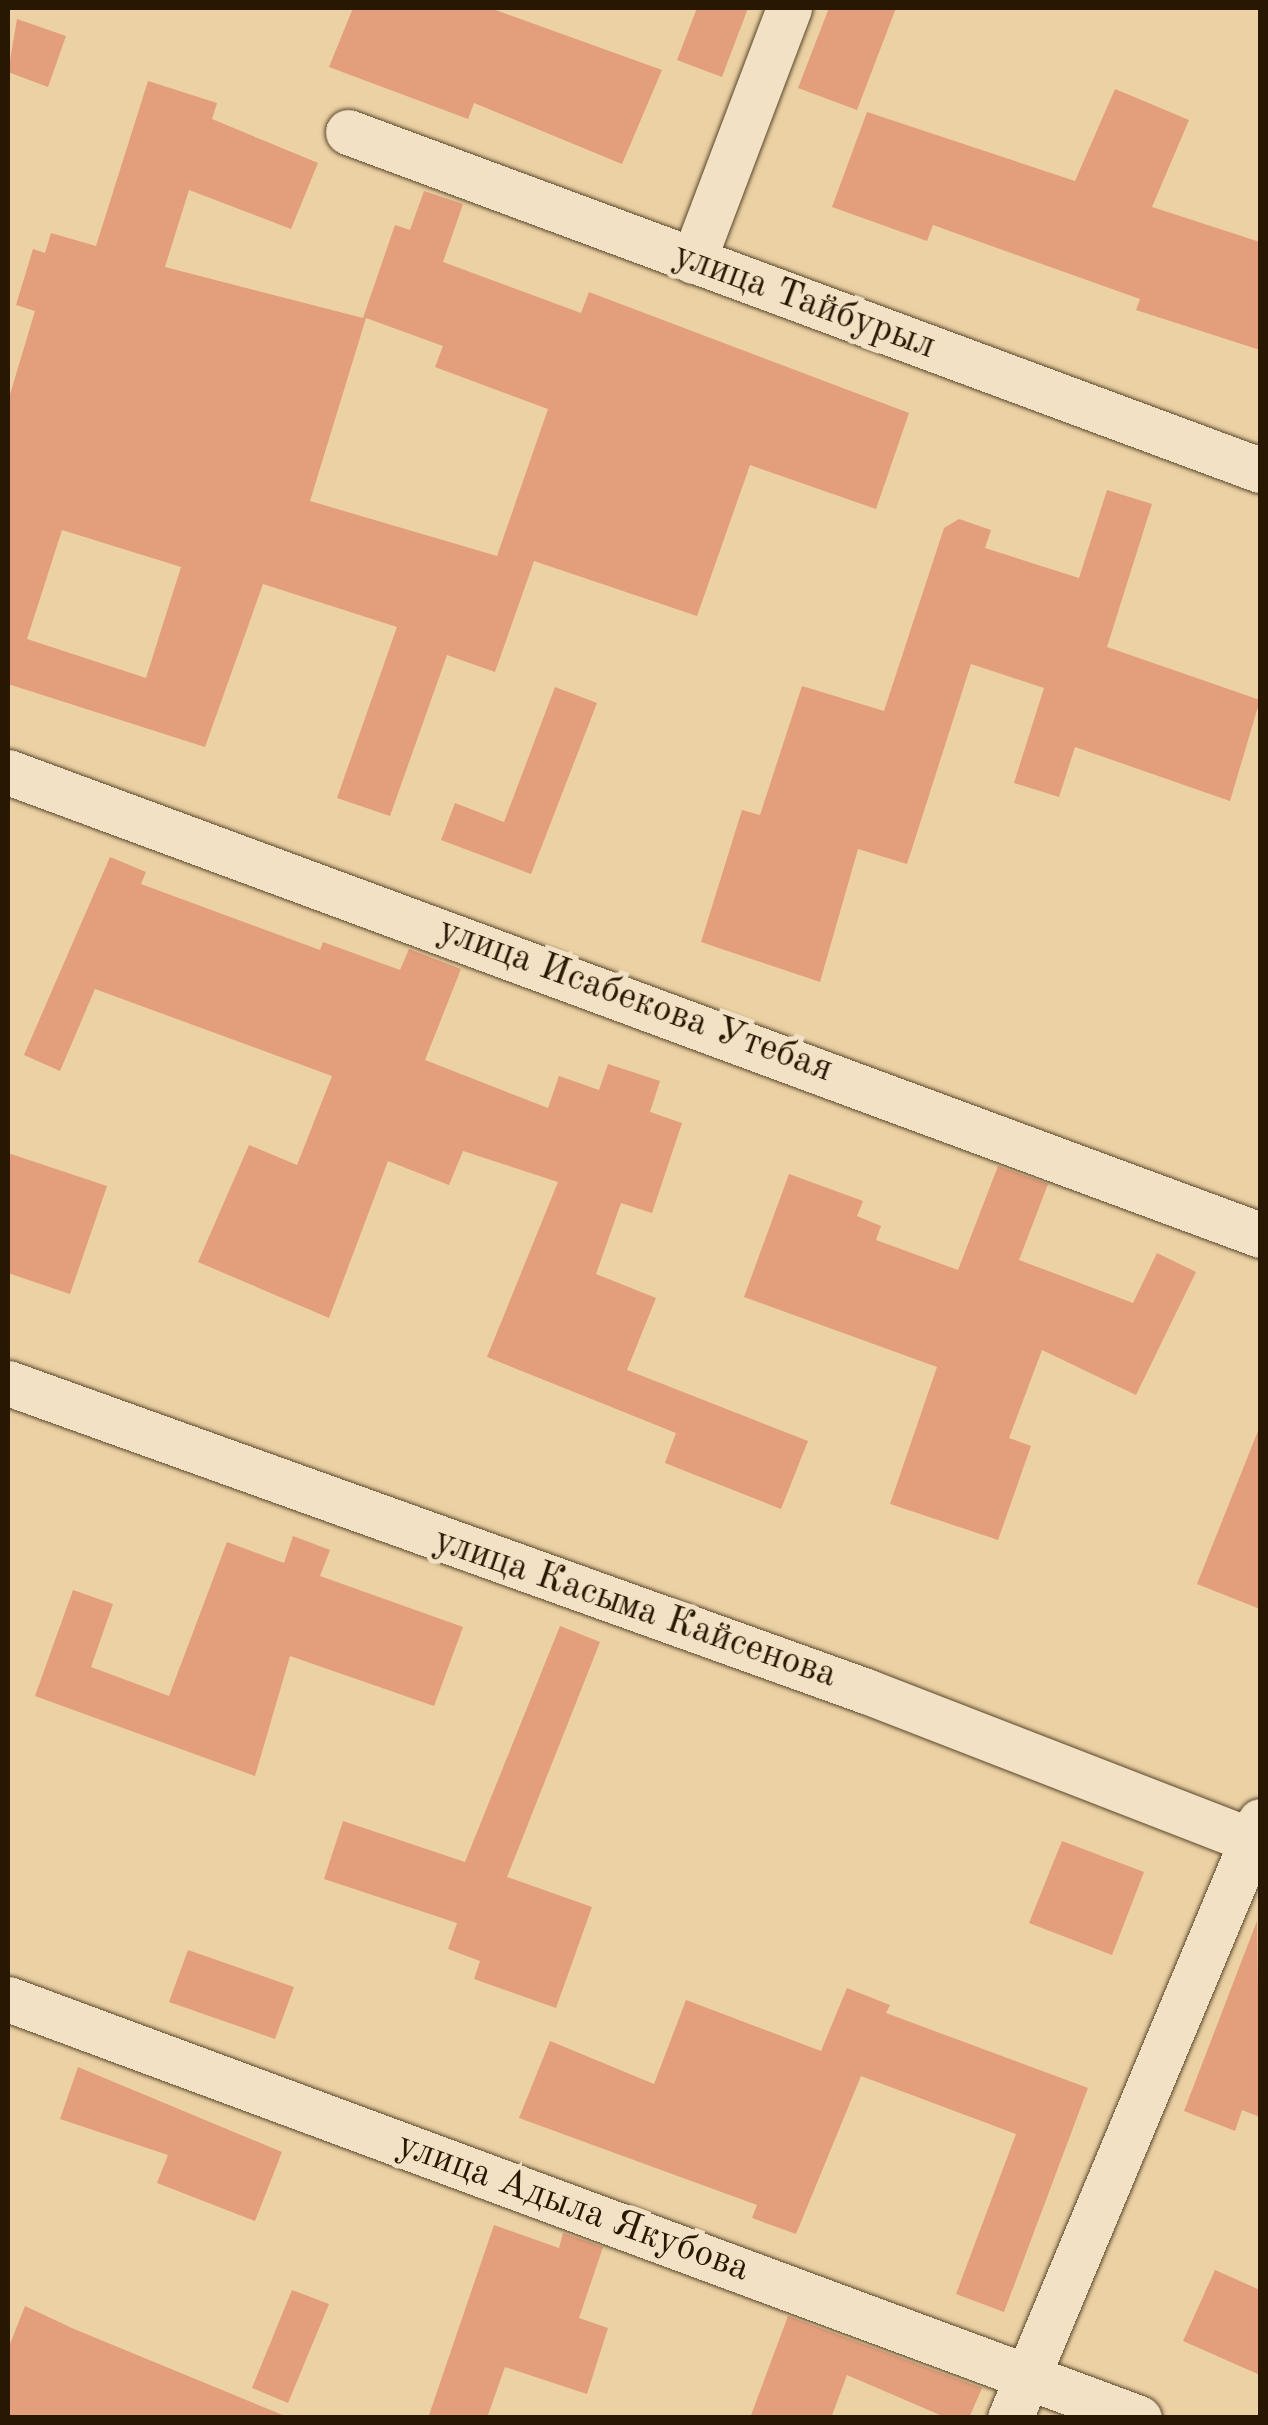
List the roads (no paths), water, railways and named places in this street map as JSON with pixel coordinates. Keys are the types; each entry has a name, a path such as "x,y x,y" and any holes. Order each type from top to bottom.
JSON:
{"street":[{"path":"693,261 789,8"},
{"name":"улица Тайбурыл","path":"348,132 1260,470"},
{"name":"улица Исабекова Утебая","path":"8,772 1260,1235"},
{"name":"улица Касыма Кайсенова","path":"8,1382 1258,1835"},
{"path":"1010,2418 1258,1835"},
{"name":"улица Адыла Якубова","path":"8,1999 1139,2418"}]}
